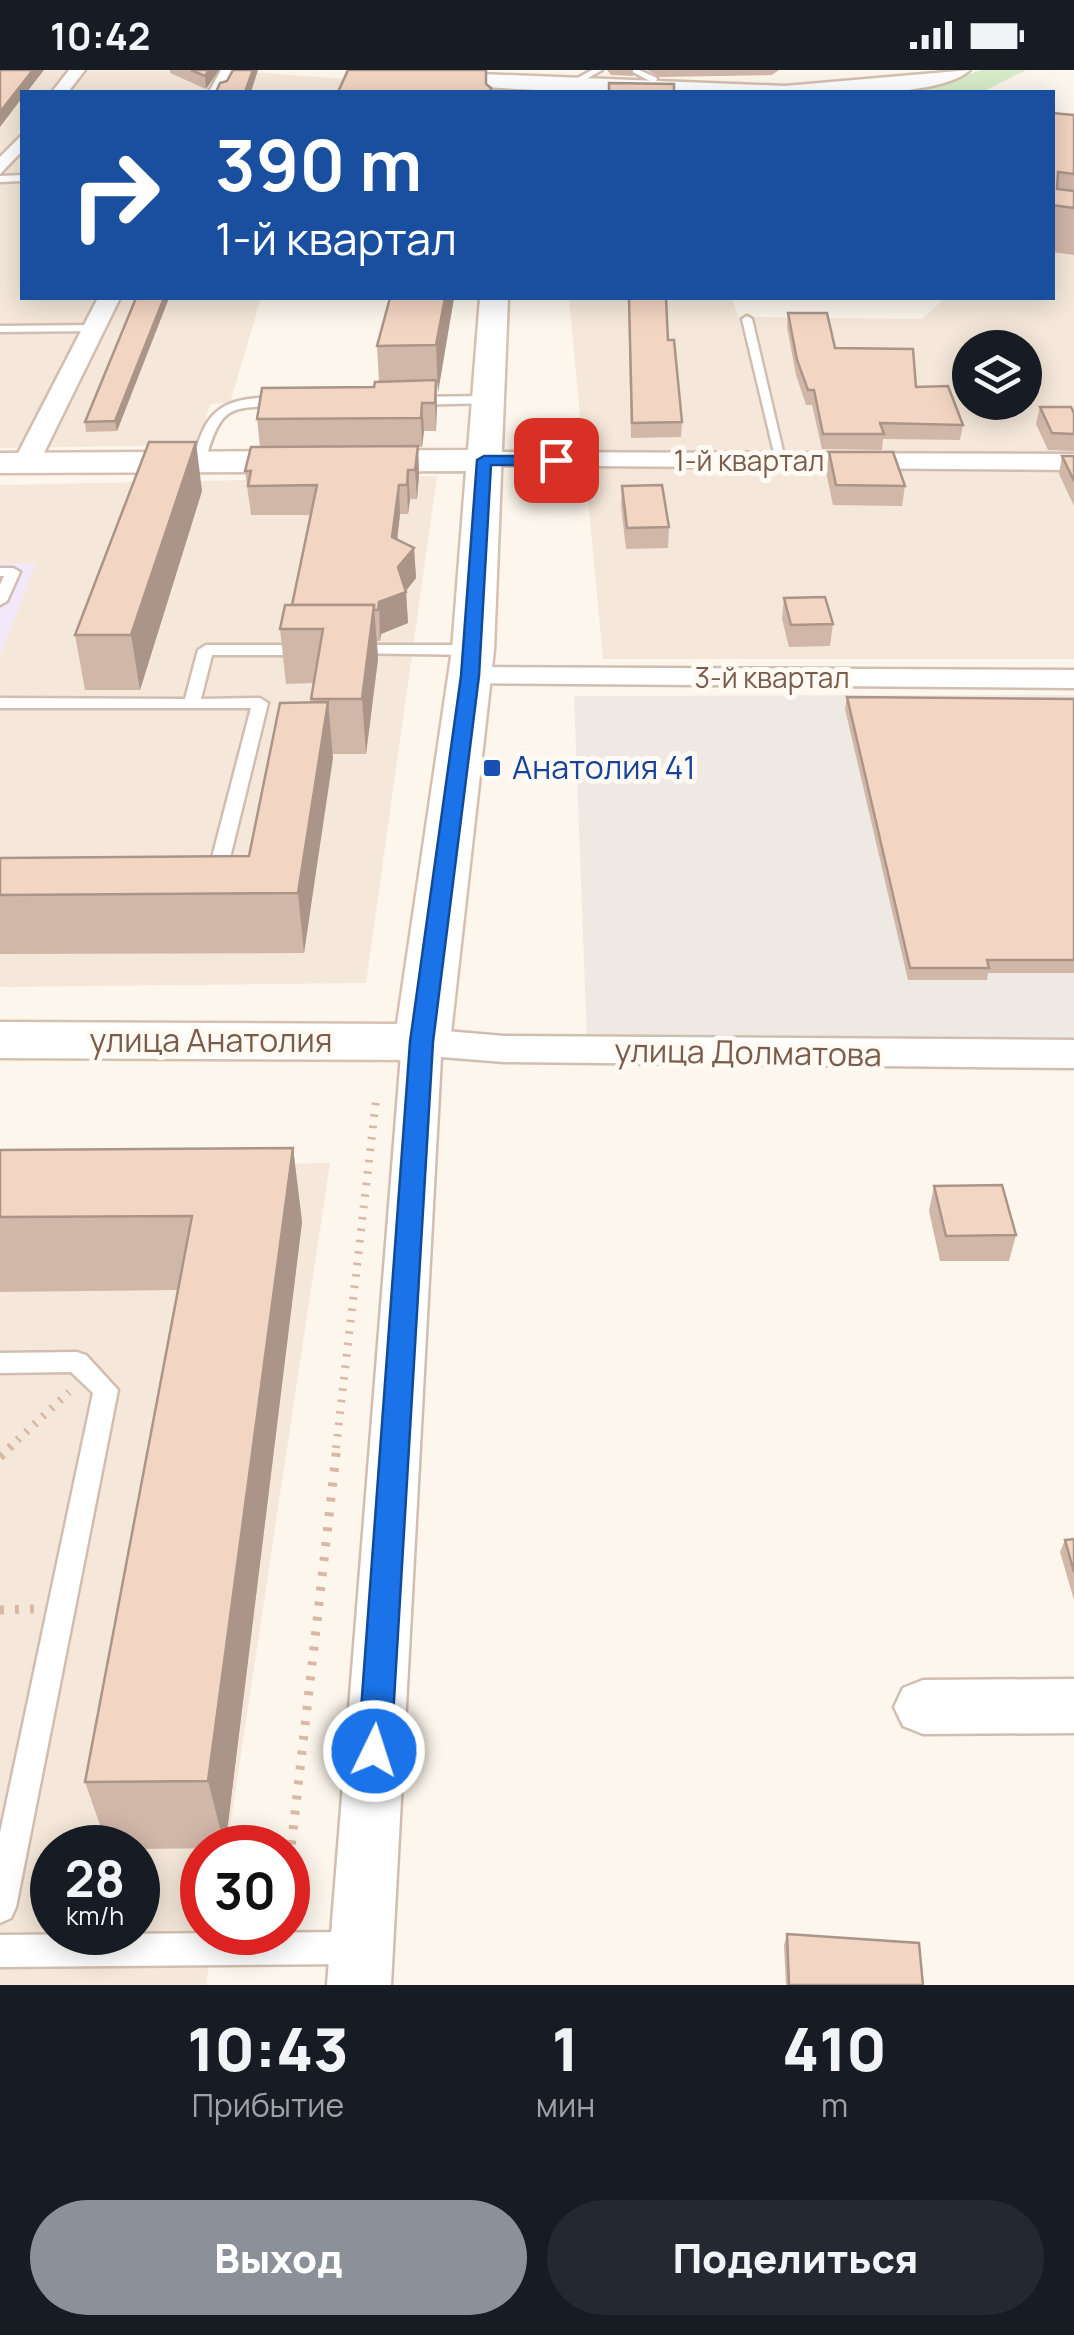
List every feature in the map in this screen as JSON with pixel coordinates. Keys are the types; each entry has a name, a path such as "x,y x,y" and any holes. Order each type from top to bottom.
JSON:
{"street":[{"path":"62,90 78,70"},
{"path":"389,75 470,79 517,88 569,85 852,89 960,70"},
{"path":"0,169 20,143"},
{"path":"13,463 108,300"},
{"path":"360,1966 402,1042 471,663 494,300"},
{"path":"13,463 484,460"},
{"name":"1-й квартал","path":"484,460 1074,462"},
{"name":"3-й квартал","path":"471,663 1074,679"},
{"name":"улица Анатолия","path":"0,1040 402,1042"},
{"name":"улица Долматова","path":"402,1042 581,1050 1074,1054"},
{"path":"923,1707 1074,1706"}],"lane":[{"path":"569,85 598,70"},
{"path":"633,70 654,80 651,89"},
{"path":"747,319 782,461"},
{"path":"0,328 94,328"},
{"path":"392,401 488,400"},
{"path":"198,462 216,412 259,401 297,401"},
{"path":"0,572 13,572 0,601"},
{"path":"192,704 206,650 471,663"},
{"path":"0,703 260,703 216,878 198,878"},
{"path":"0,1363 77,1362 106,1390 0,1907"},
{"path":"0,1952 360,1966"}],"path":[{"path":"295,1825 402,1042"},
{"path":"0,1457 88,1374"}],"shaded area":[{"path":"0,70 239,71 344,79 341,90 20,90 20,300 260,300 230,403 210,404 198,445 0,448"},
{"path":"1055,237 1074,240 1074,659 603,659 569,300 733,300 738,317 922,319 943,300 1055,300"},
{"path":"437,476 366,983 0,987 0,485"},
{"path":"36,563 0,656 0,564"},
{"path":"1074,695 1074,1038 587,1040 574,696"},
{"path":"330,1163 230,1825 180,1825 180,1955 211,1955 206,1985 0,1985 0,1170"}],"green space":[{"path":"982,70 1026,70 986,90 879,90 953,79"}],"building":[{"path":"0,70 33,70 0,112"},
{"path":"233,70 253,70 246,90 217,90 220,83 227,81"},
{"path":"348,70 486,70 486,84 491,88 490,90 339,90"},
{"path":"609,83 674,84 674,90 609,90"},
{"path":"1055,113 1074,115 1074,174 1058,172 1057,189 1074,191 1074,208 1055,205"},
{"path":"135,300 163,300 115,421 85,422"},
{"path":"389,300 445,300 436,345 377,346"},
{"path":"629,300 666,300 668,340 674,340 682,422 632,423"},
{"path":"788,313 827,313 835,348 913,349 916,387 948,386 952,420 961,420 963,425 880,423 884,434 823,434 814,390 808,390 797,360"},
{"path":"436,380 435,403 422,403 421,418 257,419 262,388 374,387 375,382"},
{"path":"1042,407 1071,407 1074,434 1052,433"},
{"path":"149,442 196,442 131,635 75,635"},
{"path":"418,446 415,470 408,470 407,485 399,485 392,537 414,548 398,567 406,592 379,602 378,610 374,610 374,605 292,605 317,485 248,486 251,471 245,471 251,447"},
{"path":"829,452 893,452 905,486 836,485"},
{"path":"1062,456 1074,456 1074,481"},
{"path":"662,485 669,527 627,528 622,486"},
{"path":"825,597 833,624 791,625 784,598"},
{"path":"285,605 374,605 362,699 311,699 323,629 280,629"},
{"path":"847,697 1074,699 1074,960 987,960 989,968 910,968"},
{"path":"328,702 298,893 0,895 0,858 249,856 280,703"},
{"path":"293,1148 208,1781 85,1782 192,1216 0,1217 0,1150"},
{"path":"1002,1185 1016,1235 946,1236 934,1186"},
{"path":"1074,1539 1074,1572 1065,1540"},
{"path":"787,1934 919,1943 923,1985 789,1985"}],"place":[{"name":"Анатолия 41","path":"492,768"}],"route":[{"path":"374,1751 422,1042 470,676 484,460 556,460"}]}
